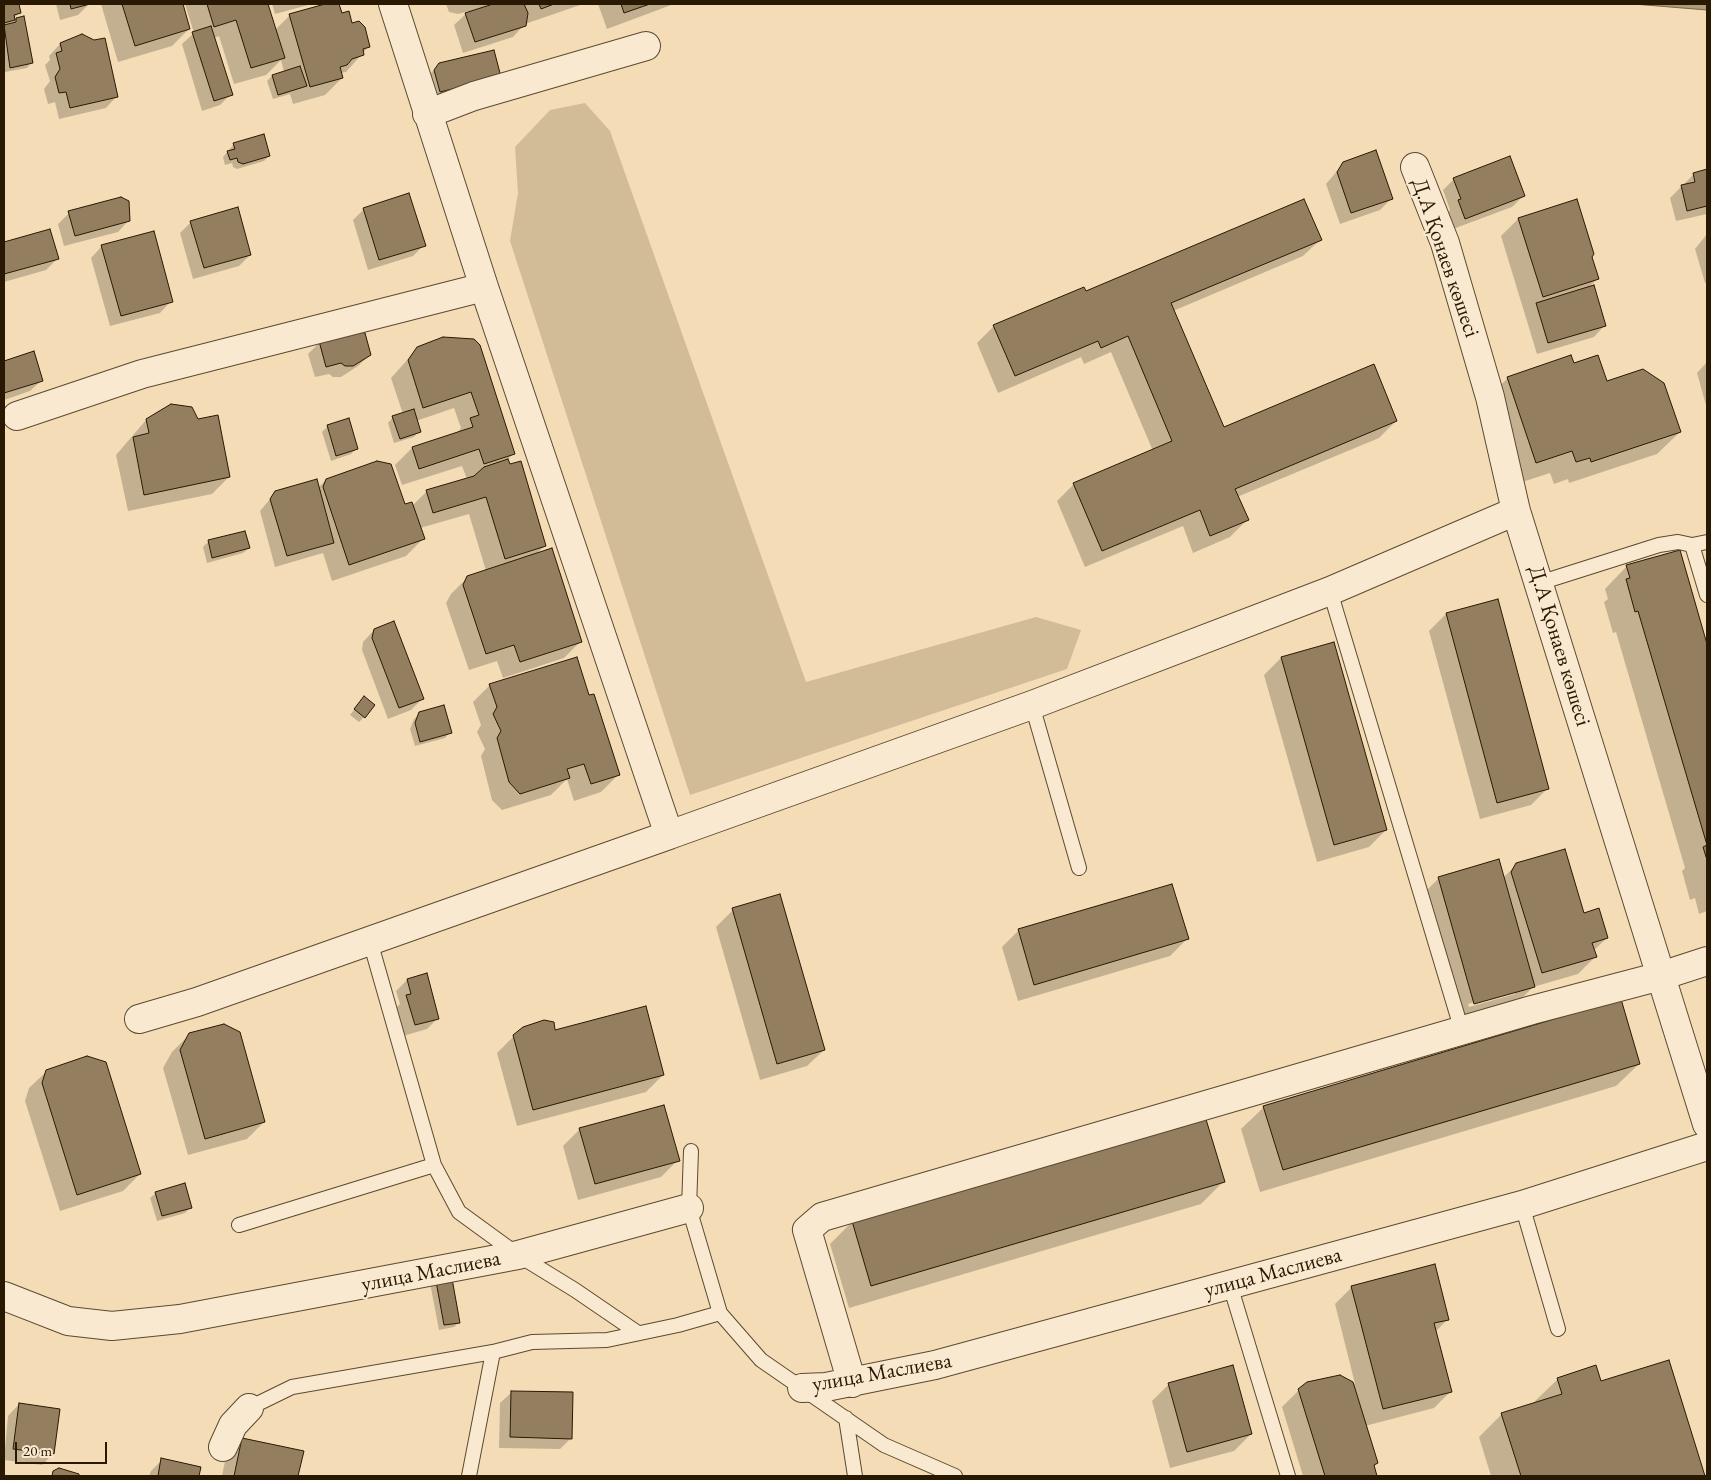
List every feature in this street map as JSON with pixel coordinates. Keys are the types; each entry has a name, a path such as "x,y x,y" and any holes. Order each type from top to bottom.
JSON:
{"street":[{"path":"393,4 484,287 669,835"},
{"path":"427,114 474,96 646,46"},
{"name":"Д.А Қонаев көшесі","path":"1415,168 1445,243 1490,397 1516,511 1707,1124"},
{"path":"16,416 142,374 484,287"},
{"path":"138,1019 197,1002 1032,706 1330,591 1516,511"},
{"path":"852,1383 807,1230 822,1217 1462,1031 1661,976 1707,961"},
{"name":"улица Маслиева","path":"802,1388 826,1388 935,1365 1522,1205 1707,1146"},
{"path":"518,1255 689,1208"},
{"name":"улица Маслиева","path":"4,1296 68,1322 112,1326 180,1319 518,1255"},
{"path":"223,1447 233,1425 249,1408"}],"lane":[{"path":"1539,583 1659,546 1678,542 1692,545 1707,542"},
{"path":"1692,545 1707,595"},
{"path":"1330,591 1462,1031"},
{"path":"1032,706 1079,868"},
{"path":"370,941 434,1165 459,1212 518,1255"},
{"path":"249,1408 292,1387 493,1352 532,1342 608,1340 678,1325 720,1313 689,1208 691,1151"},
{"path":"239,1225 434,1165"},
{"path":"1522,1205 1558,1329"},
{"name":"улица Маслиева","path":"518,1255 576,1290 638,1333"},
{"path":"1230,1285 1288,1476"},
{"name":"улица Маслиева","path":"720,1313 761,1360 802,1388"},
{"path":"469,1476 493,1352"},
{"path":"802,1388 884,1444 955,1476"},
{"path":"846,1418 855,1476"}],"shaded area":[{"path":"1633,4 1707,4 1707,10"},
{"path":"585,103 610,131 806,682 1036,617 1081,630 1067,669 690,795 510,241 518,193 515,147 550,110"}],"building":[{"path":"4,4 19,4 21,13 14,15 15,20 4,23"},
{"path":"70,4 90,4 71,9"},
{"path":"122,4 183,4 190,29 135,46"},
{"path":"207,4 268,4 285,58 251,68 236,20 214,27"},
{"path":"325,4 339,4 342,13 349,11 352,23 359,21 365,27 370,47 363,49 364,55 352,59 347,65 340,67 343,78 310,87 289,14"},
{"path":"493,4 524,4 528,13 526,26 475,42 465,13"},
{"path":"539,4 554,4 541,9"},
{"path":"621,4 650,4 624,13"},
{"path":"24,16 33,63 10,68 4,25 16,22 16,18"},
{"path":"211,26 233,95 214,101 192,32"},
{"path":"82,34 94,40 105,38 118,97 70,108 66,92 59,93 55,77 60,69 56,53 62,51 60,43"},
{"path":"494,50 501,77 440,92 434,70 439,63"},
{"path":"300,66 307,86 278,95 272,75"},
{"path":"264,134 270,156 243,164 238,162 237,158 230,160 227,151 235,149 233,143"},
{"path":"1376,150 1393,199 1351,213 1337,172 1343,162"},
{"path":"1510,156 1525,196 1465,219 1458,200 1461,199 1453,178"},
{"path":"1707,169 1707,206 1687,211 1681,185 1695,182 1693,173"},
{"path":"409,193 426,246 379,260 363,208"},
{"path":"121,197 129,201 130,221 75,236 68,211"},
{"path":"1304,199 1322,240 1171,303 1224,427 1374,364 1397,421 1235,489 1249,520 1210,536 1200,510 1102,551 1073,483 1172,441 1128,336 1101,348 1098,341 1015,376 993,325 1084,287 1086,291"},
{"path":"1577,199 1594,254 1592,257 1599,279 1543,297 1518,218"},
{"path":"238,207 251,255 204,268 190,221"},
{"path":"50,229 59,259 4,274 4,242"},
{"path":"154,231 173,302 121,316 101,245"},
{"path":"1594,285 1606,326 1548,343 1536,303"},
{"path":"357,331 365,333 371,355 353,366 345,366 341,363 326,367 319,341"},
{"path":"443,337 474,339 480,345 515,454 484,464 479,449 419,469 412,447 473,427 470,418 479,415 471,392 423,408 408,360 417,347"},
{"path":"34,351 43,381 4,393 4,361"},
{"path":"1571,355 1574,363 1598,355 1607,381 1643,369 1664,383 1681,432 1591,462 1590,458 1576,462 1572,451 1536,463 1507,377"},
{"path":"171,404 192,407 198,419 218,415 230,477 144,495 133,437 149,433 146,419"},
{"path":"414,409 421,432 400,439 392,416"},
{"path":"349,418 358,449 336,456 327,425"},
{"path":"508,459 510,464 521,461 546,546 505,559 486,497 433,513 426,490 474,476 484,467"},
{"path":"377,461 391,464 405,504 412,502 425,539 349,565 323,487 326,479"},
{"path":"317,479 334,543 287,556 270,499 275,491"},
{"path":"245,531 250,548 212,558 208,540"},
{"path":"552,548 582,642 520,662 514,645 486,654 463,585 467,576"},
{"path":"1680,550 1707,644 1707,845 1638,611 1635,612 1626,579 1630,578 1626,565"},
{"path":"1498,599 1549,789 1497,803 1446,613"},
{"path":"394,621 424,699 399,708 372,638 374,629"},
{"path":"1334,642 1387,830 1334,845 1281,657"},
{"path":"577,657 589,695 594,694 620,775 591,784 584,764 567,769 570,778 520,794 509,782 497,738 501,731 493,714 497,707 489,684"},
{"path":"364,696 375,705 365,718 354,709"},
{"path":"444,705 452,733 420,742 415,723 419,712"},
{"path":"1707,845 1707,860 1703,847"},
{"path":"1565,849 1584,913 1599,908 1608,938 1592,943 1597,957 1542,973 1511,872 1516,863"},
{"path":"1499,859 1535,987 1474,1004 1438,877"},
{"path":"1172,884 1189,939 1034,985 1018,929"},
{"path":"780,894 825,1050 777,1064 732,908"},
{"path":"427,973 439,1019 415,1025 406,995 411,994 407,979"},
{"path":"1621,999 1640,1064 1283,1170 1263,1106"},
{"path":"646,1006 664,1075 533,1110 513,1035 523,1027 544,1020 554,1022 555,1030"},
{"path":"224,1024 240,1032 265,1122 205,1139 180,1050 189,1033"},
{"path":"87,1056 106,1062 141,1174 77,1195 42,1083 46,1070"},
{"path":"664,1105 680,1161 595,1184 579,1128"},
{"path":"1205,1116 1225,1182 871,1286 852,1221"},
{"path":"185,1183 192,1208 162,1216 155,1192"},
{"path":"1435,1264 1449,1320 1434,1323 1452,1392 1383,1409 1351,1286"},
{"path":"451,1273 460,1323 444,1325 435,1276"},
{"path":"1669,1360 1705,1476 1521,1476 1501,1413 1562,1394 1557,1378 1596,1365 1601,1381"},
{"path":"1233,1365 1252,1434 1187,1452 1168,1383"},
{"path":"1340,1375 1353,1382 1378,1463 1374,1465 1377,1476 1325,1476 1298,1389 1307,1382"},
{"path":"511,1391 573,1392 572,1439 510,1437"},
{"path":"19,1403 60,1409 54,1454 13,1449"},
{"path":"242,1438 304,1451 298,1476 234,1476"},
{"path":"161,1458 201,1467 199,1476 158,1476"},
{"path":"59,1468 79,1474 79,1476 52,1476 53,1471"}]}
